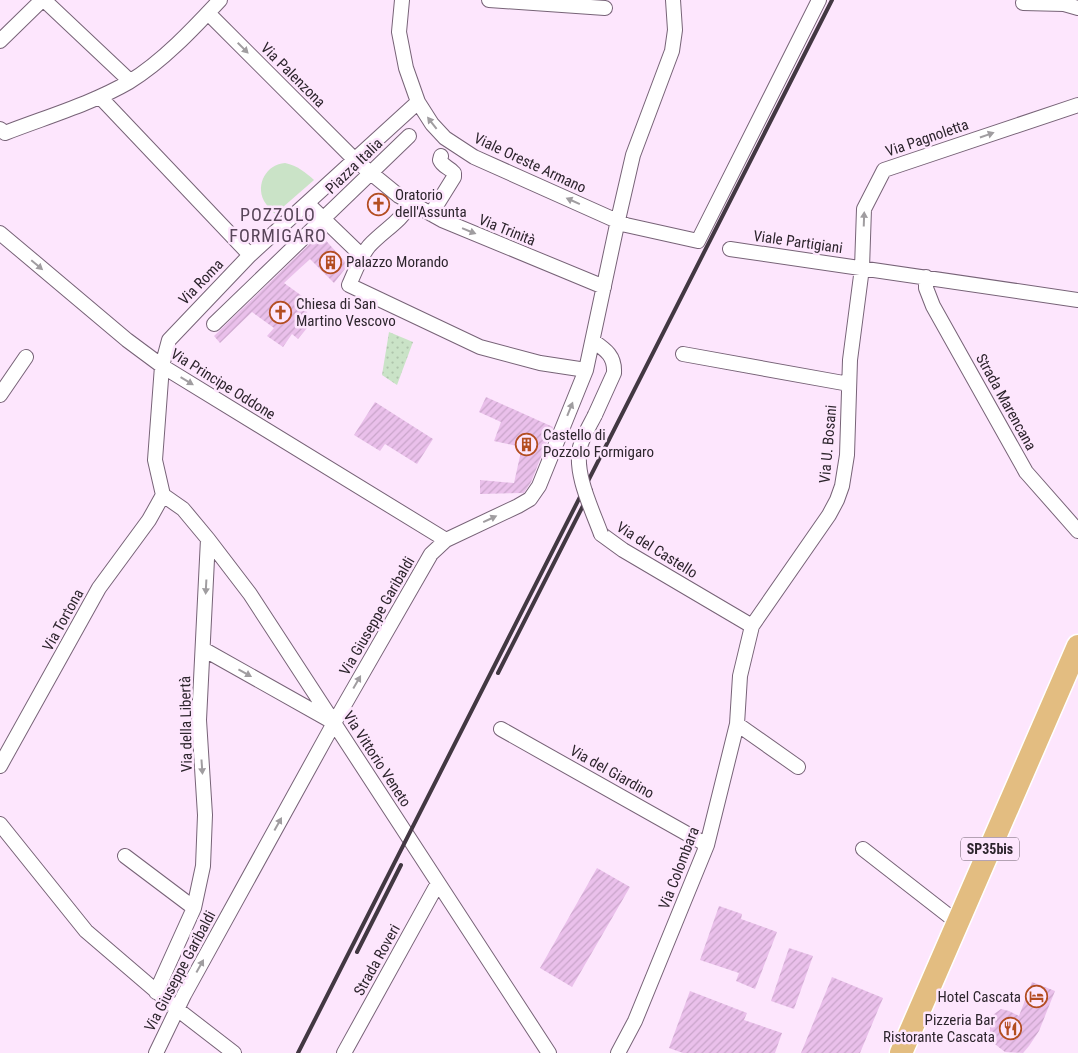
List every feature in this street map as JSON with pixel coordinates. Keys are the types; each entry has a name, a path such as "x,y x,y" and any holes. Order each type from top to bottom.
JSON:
{"main road":[{"name":"SP35bis","path":"902,1053 1078,646"}],"street":[{"path":"0,41 43,0 130,81"},
{"path":"0,129 5,133 100,97 130,81 160,58 220,0"},
{"name":"Viale Oreste Armano","path":"402,0 399,32 406,68 418,102 432,124 445,138 474,157 626,225 698,241 819,0"},
{"path":"489,0 605,8"},
{"name":"Via Giuseppe Garibaldi","path":"156,1053 177,1009 334,723 431,554 446,540 518,506 530,498 539,486 586,370 633,155 672,50 675,30 673,0"},
{"path":"1023,3 1057,4 1078,8"},
{"name":"Via Palenzona","path":"208,13 355,160"},
{"path":"100,97 250,255"},
{"name":"Via Roma","path":"163,495 155,460 162,366 169,340 250,255 418,102"},
{"name":"Via Pagnoletta","path":"862,268 864,209 884,170 1078,105"},
{"name":"Piazza Italia","path":"214,324 409,136"},
{"path":"431,214 454,177 452,170 442,165 441,156"},
{"name":"Via Trinità","path":"355,160 399,196 450,224 604,287"},
{"path":"307,203 362,256"},
{"path":"412,203 404,216 369,246 362,256 349,285 480,347 540,363 586,370"},
{"name":"Via Principe Oddone","path":"0,233 126,340 162,366 446,540"},
{"name":"Viale Partigiani","path":"730,249 1078,300"},
{"name":"Via U. Bosani","path":"752,626 837,500 842,486 847,455 850,360 862,268"},
{"name":"Strada Marencana","path":"926,277 926,288 933,306 1026,472 1078,531"},
{"name":"Via del Castello","path":"593,341 605,349 612,357 615,366 614,373 581,445 578,458 579,471 601,534 622,550 752,626"},
{"path":"683,354 849,384"},
{"path":"0,395 26,358"},
{"name":"Via Vittorio Veneto","path":"163,495 183,509 250,594 548,1053"},
{"name":"Via Tortona","path":"0,766 99,588 149,520 163,495"},
{"name":"Via della Libertà","path":"156,992 194,908 203,866 205,815 199,720 208,539"},
{"name":"Via Colombara","path":"618,1053 635,1021 708,844 737,724 740,676 752,626"},
{"path":"203,649 334,723"},
{"path":"737,724 798,767"},
{"name":"Via del Giardino","path":"500,729 708,844"},
{"path":"0,824 86,931 156,992 234,1053"},
{"path":"863,849 958,923"},
{"path":"125,856 194,908"},
{"name":"Strada Roveri","path":"344,1053 438,883"}],"green space":[{"path":"285,163 301,170 314,180 275,214 264,201 261,188 262,182 268,171 279,164"},
{"path":"389,332 413,342 397,385 382,375"}],"building":[{"path":"320,234 348,265 334,283 310,259 284,283 302,296 295,303 306,310 311,321 298,339 292,334 283,347 267,336 274,328 252,312 220,343 214,336"},
{"name":"Castello di Pozzolo Formigaro","path":"486,397 553,427 531,482 524,493 480,494 480,480 514,483 522,447 494,441 501,422 479,412"},
{"path":"375,402 433,439 417,464 385,444 380,451 354,435"},
{"path":"597,868 630,887 572,987 540,968"},
{"path":"719,906 742,914 741,919 777,932 755,989 736,981 739,973 700,960"},
{"path":"789,948 813,956 794,1009 771,1001"},
{"path":"832,977 883,998 860,1053 801,1053"},
{"path":"1032,982 1055,991 1039,1031 1029,1046 1023,1053 1005,1052 990,1038 990,1026 994,1014 1001,1009 1019,1016"},
{"path":"690,991 747,1013 744,1020 782,1033 775,1053 683,1053 669,1048"}],"railway":[{"path":"298,1053 832,0"},
{"path":"498,673 591,490"},
{"path":"357,952 401,865"}],"place":[{"name":"Oratorio dell'Assunta","path":"379,204"},
{"name":"Palazzo Morando","path":"330,262"},
{"name":"Chiesa di San Martino Vescovo","path":"280,313"},
{"name":"Castello di Pozzolo Formigaro","path":"527,444"},
{"name":"Hotel Cascata","path":"1037,997"},
{"name":"Pizzeria Bar Ristorante Cascata","path":"1011,1029"}],"district":[{"name":"POZZOLO FORMIGARO","path":"278,224"}]}
